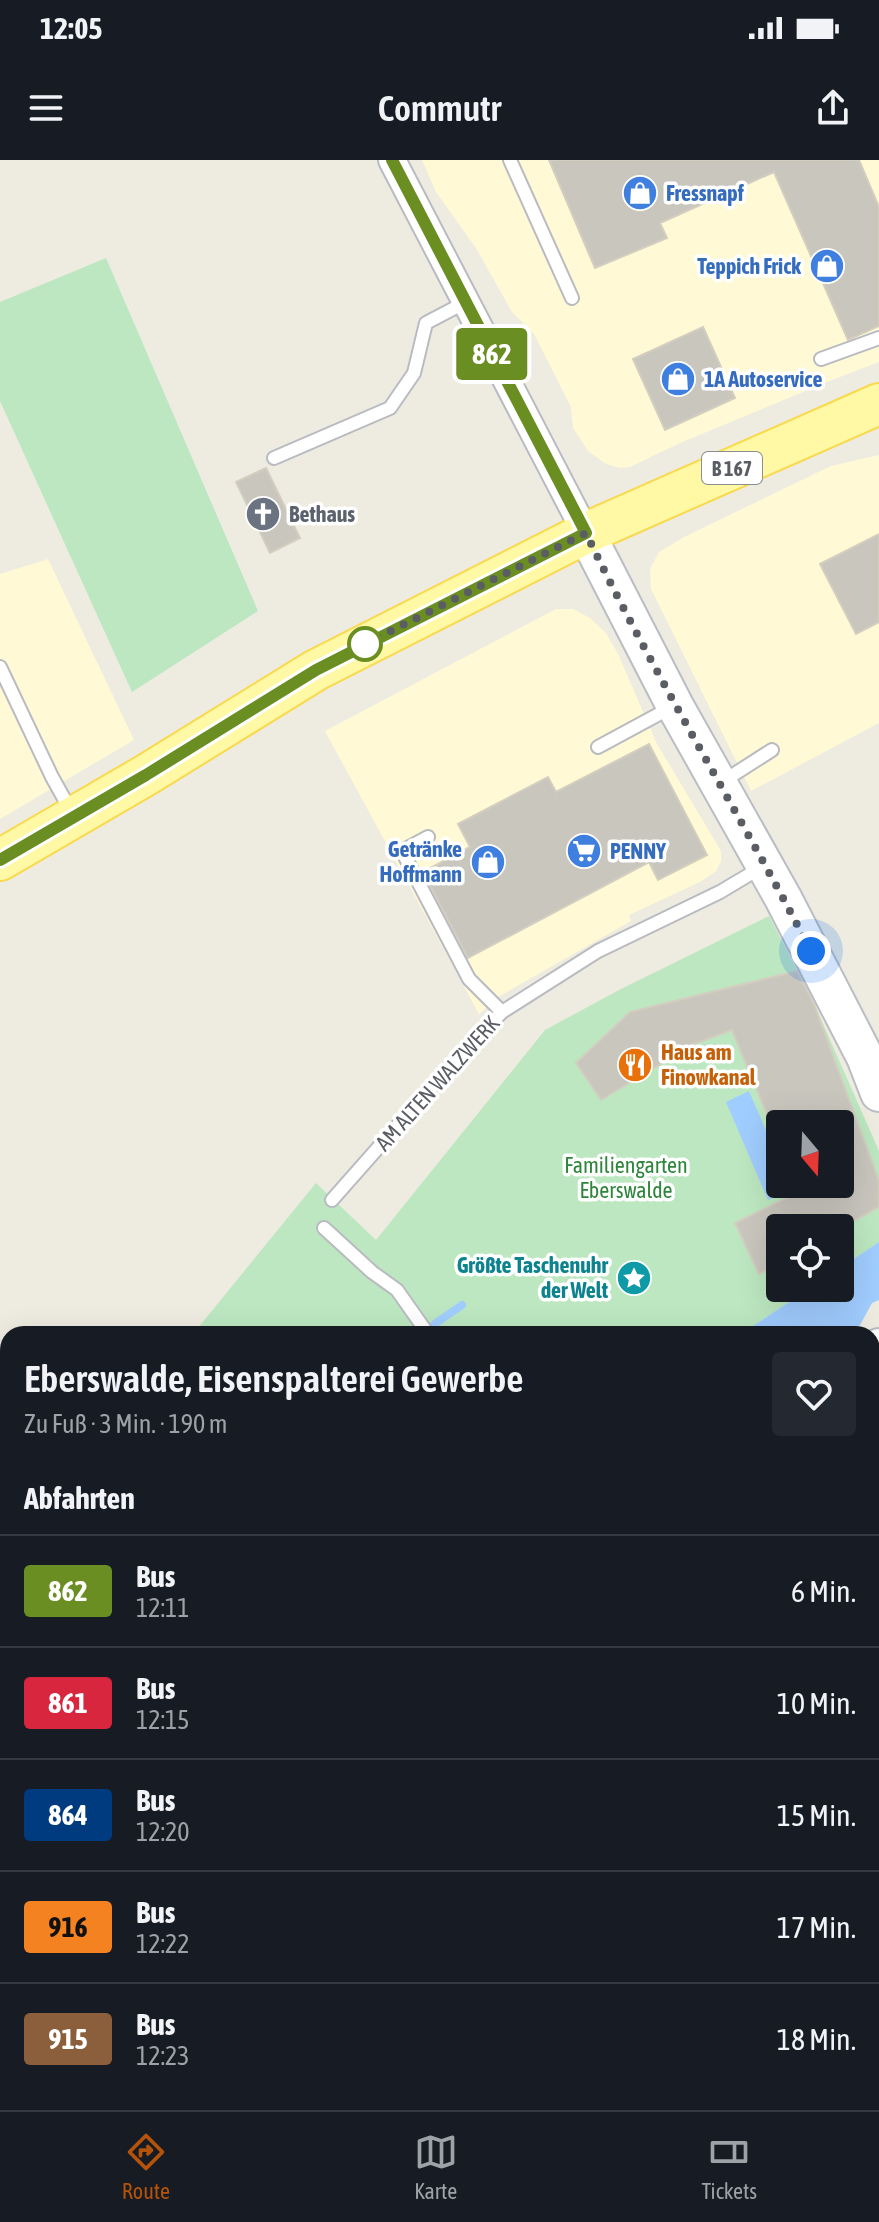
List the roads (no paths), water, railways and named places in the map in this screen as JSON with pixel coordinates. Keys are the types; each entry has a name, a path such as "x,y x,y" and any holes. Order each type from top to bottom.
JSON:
{"main road":[{"name":"B 167","path":"0,860 316,670 586,533 879,404"},
{"path":"586,533 675,706 765,866 865,1057 879,1093"}],"street":[{"path":"392,160 586,533"}],"lane":[{"path":"510,160 572,298"},
{"path":"274,458 390,408 414,373 426,323 466,302"},
{"path":"821,359 879,338"},
{"path":"0,667 52,777 75,817"},
{"path":"598,747 675,706"},
{"path":"719,784 772,750"},
{"path":"428,837 402,851 469,979 502,1012"},
{"name":"AM ALTEN WALZWERK","path":"332,1200 467,1047 502,1012 598,951 720,892 765,866"},
{"path":"324,1228 372,1272 397,1290 423,1326"}],"water":[{"path":"749,1091 766,1130 766,1195 726,1102"},
{"path":"879,1242 879,1300 872,1303 859,1326 753,1326 789,1302 854,1302 854,1259"}],"waterway":[{"path":"433,1326 462,1305"}],"place":[{"name":"Fressnapf","path":"640,193"},
{"name":"Teppich Frick","path":"827,266"},
{"name":"1A Autoservice","path":"678,379"},
{"name":"Bethaus","path":"263,514"},
{"name":"PENNY","path":"584,851"},
{"name":"Getränke Hoffmann","path":"488,862"},
{"name":"Haus am Finowkanal","path":"635,1065"},
{"name":"Größte Taschenuhr der Welt","path":"634,1278"}],"park label":[{"name":"Familiengarten Eberswalde","path":"626,1178"}]}
